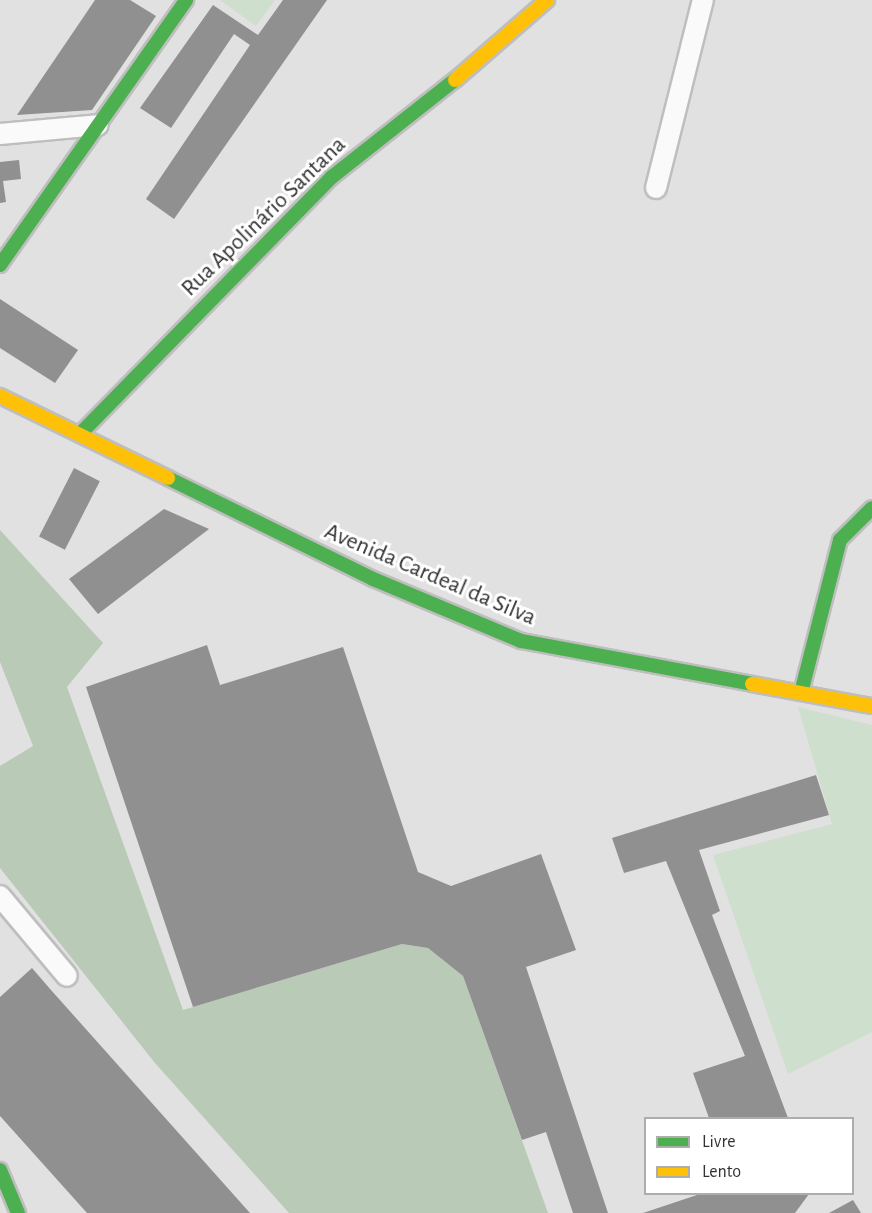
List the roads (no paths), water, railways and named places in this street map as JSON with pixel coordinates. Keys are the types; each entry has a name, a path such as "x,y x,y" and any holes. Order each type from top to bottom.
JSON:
{"street":[{"path":"0,265 186,0"},
{"name":"Rua Apolinário Santana","path":"80,434 332,177 481,59 547,0"},
{"path":"656,188 703,0"},
{"path":"0,134 98,125"},
{"name":"Avenida Cardeal da Silva","path":"0,396 373,579 521,641 872,706"},
{"path":"801,693 840,540 872,508"},
{"path":"0,896 68,976"},
{"path":"0,1170 18,1213"}]}
